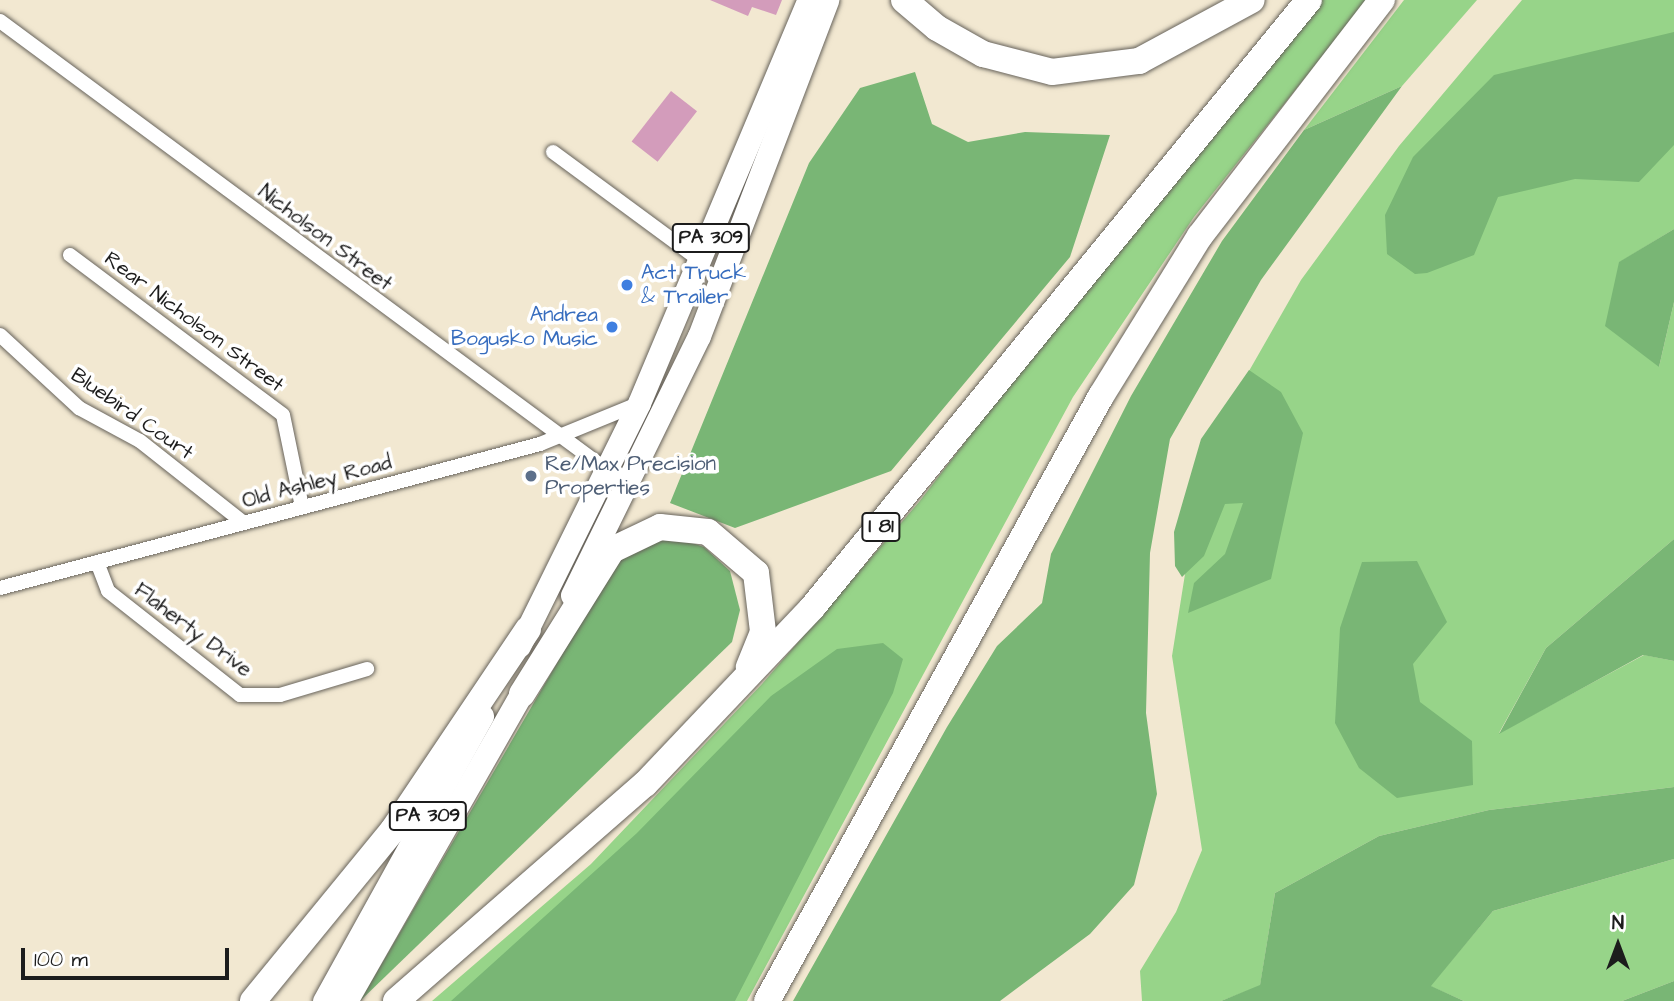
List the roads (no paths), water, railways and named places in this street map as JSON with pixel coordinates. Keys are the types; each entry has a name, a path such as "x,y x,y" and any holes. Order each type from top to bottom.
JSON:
{"highway":[{"path":"904,0 937,28 1026,68 1079,72 1166,50 1252,0"},
{"path":"920,0 937,28"},
{"name":"I 81","path":"396,1001 635,793 718,708 897,508 1309,0"},
{"path":"767,1001 1101,396 1200,236 1382,0"},
{"path":"522,694 612,550 642,531 676,526 723,540 746,559 762,587 759,646 718,708"},
{"path":"253,1001 393,830 528,629"}],"main road":[{"name":"PA 309","path":"324,1001 528,629 617,480 639,403 701,261 808,0"},
{"path":"522,694 617,480 699,336 827,0"},
{"name":"PA 309","path":"346,1001 522,694"}],"street":[{"name":"Nicholson Street","path":"0,21 556,438 617,480"},
{"path":"553,152 701,261"},
{"name":"Rear Nicholson Street","path":"70,256 284,415 302,507"},
{"name":"Bluebird Court","path":"0,335 79,408 140,441 244,523"},
{"name":"Old Ashley Road","path":"0,588 556,438 639,403"},
{"name":"Flaherty Drive","path":"97,562 108,591 240,695 280,695 367,669"}],"place":[{"name":"Act Truck & Trailer","path":"627,285"},
{"name":"Andrea Bogusko Music","path":"612,327"},
{"name":"Re/Max Precision Properties","path":"531,476"}]}
